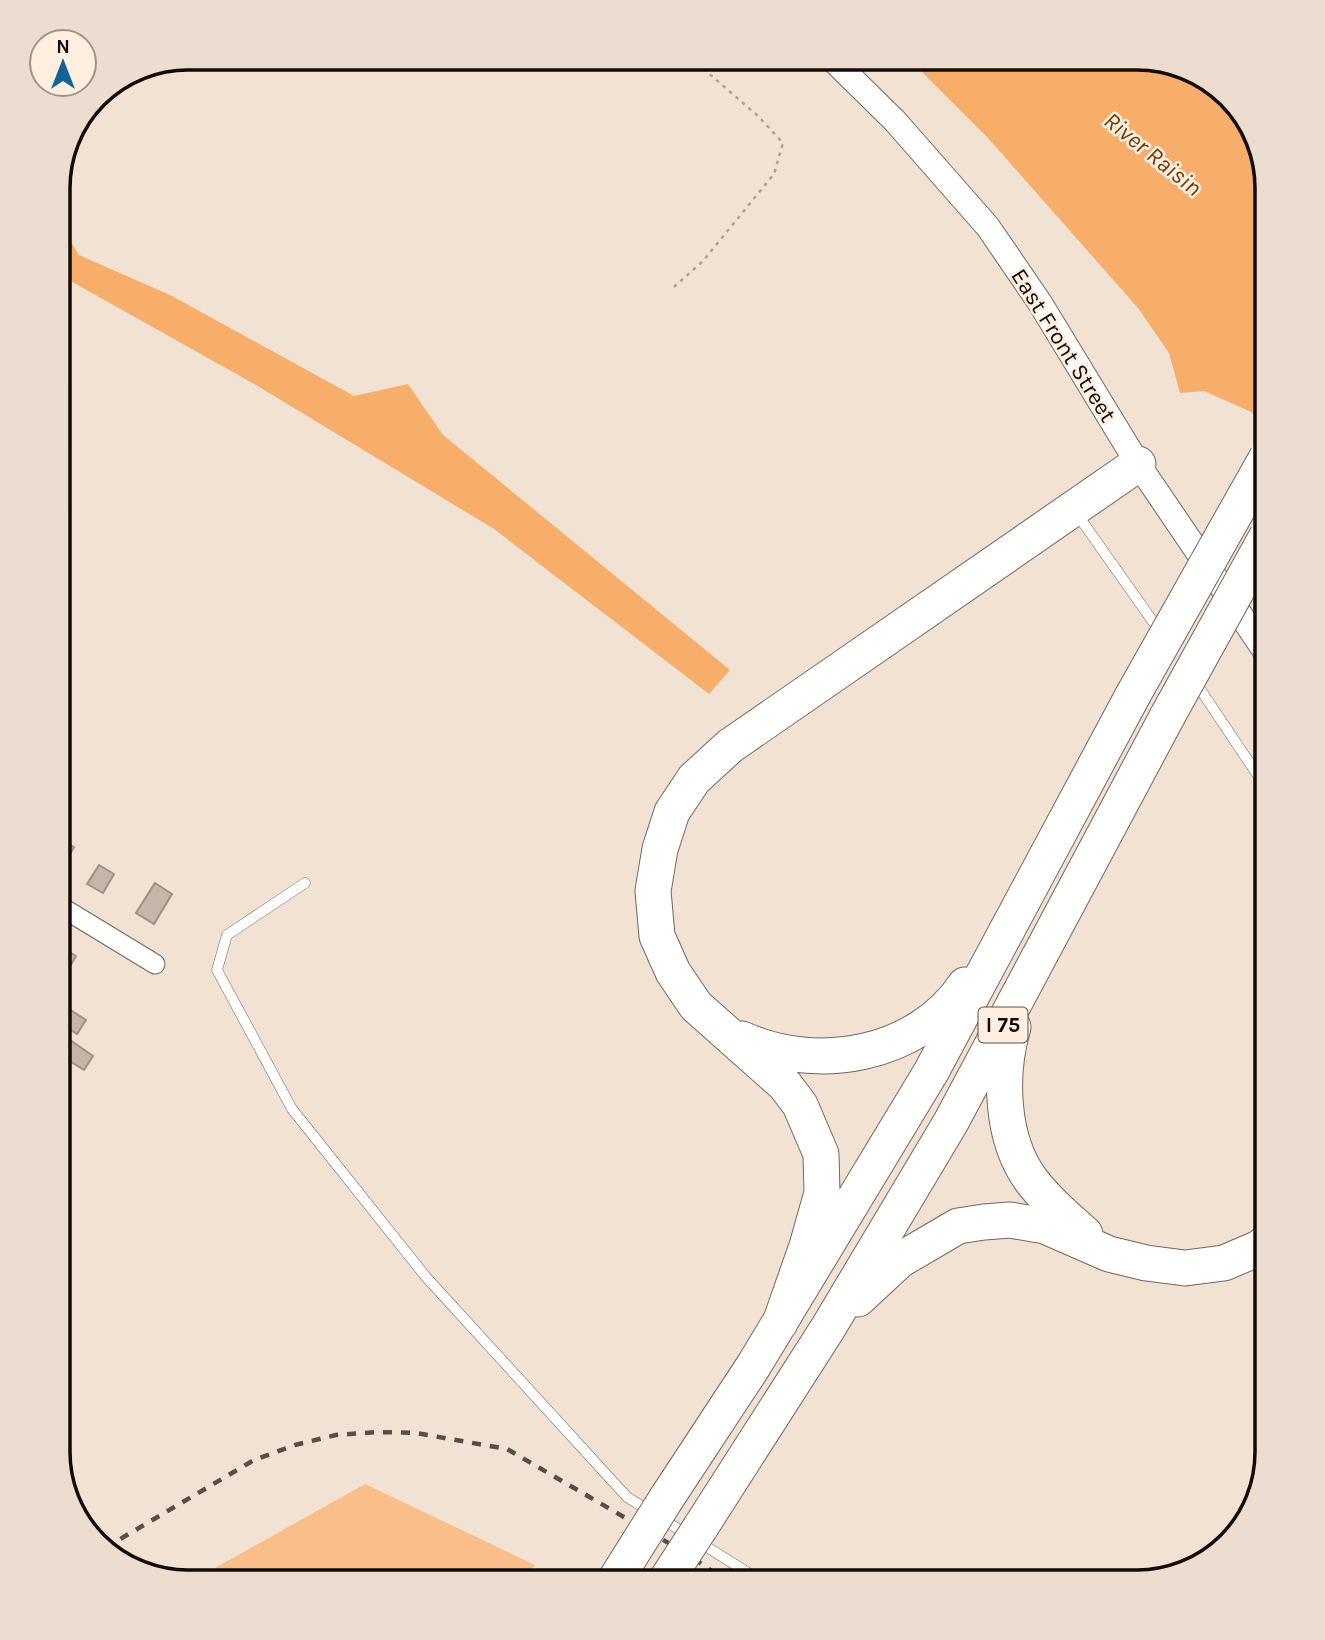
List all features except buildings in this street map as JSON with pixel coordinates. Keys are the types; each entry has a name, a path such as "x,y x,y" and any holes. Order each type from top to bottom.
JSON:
{"highway":[{"path":"780,1323 822,1194 821,1154 800,1105 785,1084 696,1006 673,972 657,936 653,891 660,849 672,812 694,779 730,746 1138,464"},
{"name":"I 75","path":"622,1570 780,1323 931,1072 1133,695 1255,478"},
{"name":"I 75","path":"673,1570 828,1328 951,1122 1255,558"},
{"path":"724,1031 755,1045 797,1054 852,1055 893,1043 946,1009 1022,902"},
{"path":"1049,940 1009,1038 1005,1083 1010,1132 1018,1156 1036,1186 1049,1202 1109,1254"},
{"path":"828,1328 900,1260 958,1226 1010,1220 1045,1226 1109,1254 1146,1263 1185,1268 1224,1263 1255,1250"}],"street":[{"name":"East Front Street","path":"843,70 895,121 988,227 1040,303 1138,464 1255,636"},
{"path":"70,912 155,964"}],"lane":[{"path":"1072,508 1176,654"},
{"path":"1184,666 1255,771"},
{"path":"305,883 227,935 217,970 292,1109 426,1277 627,1497 744,1570"}],"path":[{"path":"674,287 703,261 774,174 783,143 758,116 705,70"}],"shaded area":[{"path":"365,1484 535,1565 531,1570 211,1570"}],"water":[{"name":"River Raisin","path":"920,70 1144,70 1182,79 1215,99 1226,110 1243,136 1254,173 1255,414 1204,391 1180,393 1169,353 1138,308 988,138"},
{"path":"70,240 79,255 172,296 354,396 408,384 443,435 730,670 709,694 494,529 256,385 70,281"}],"railway":[{"path":"113,1543 254,1460 295,1445 336,1435 416,1433 507,1449 710,1570"}]}
